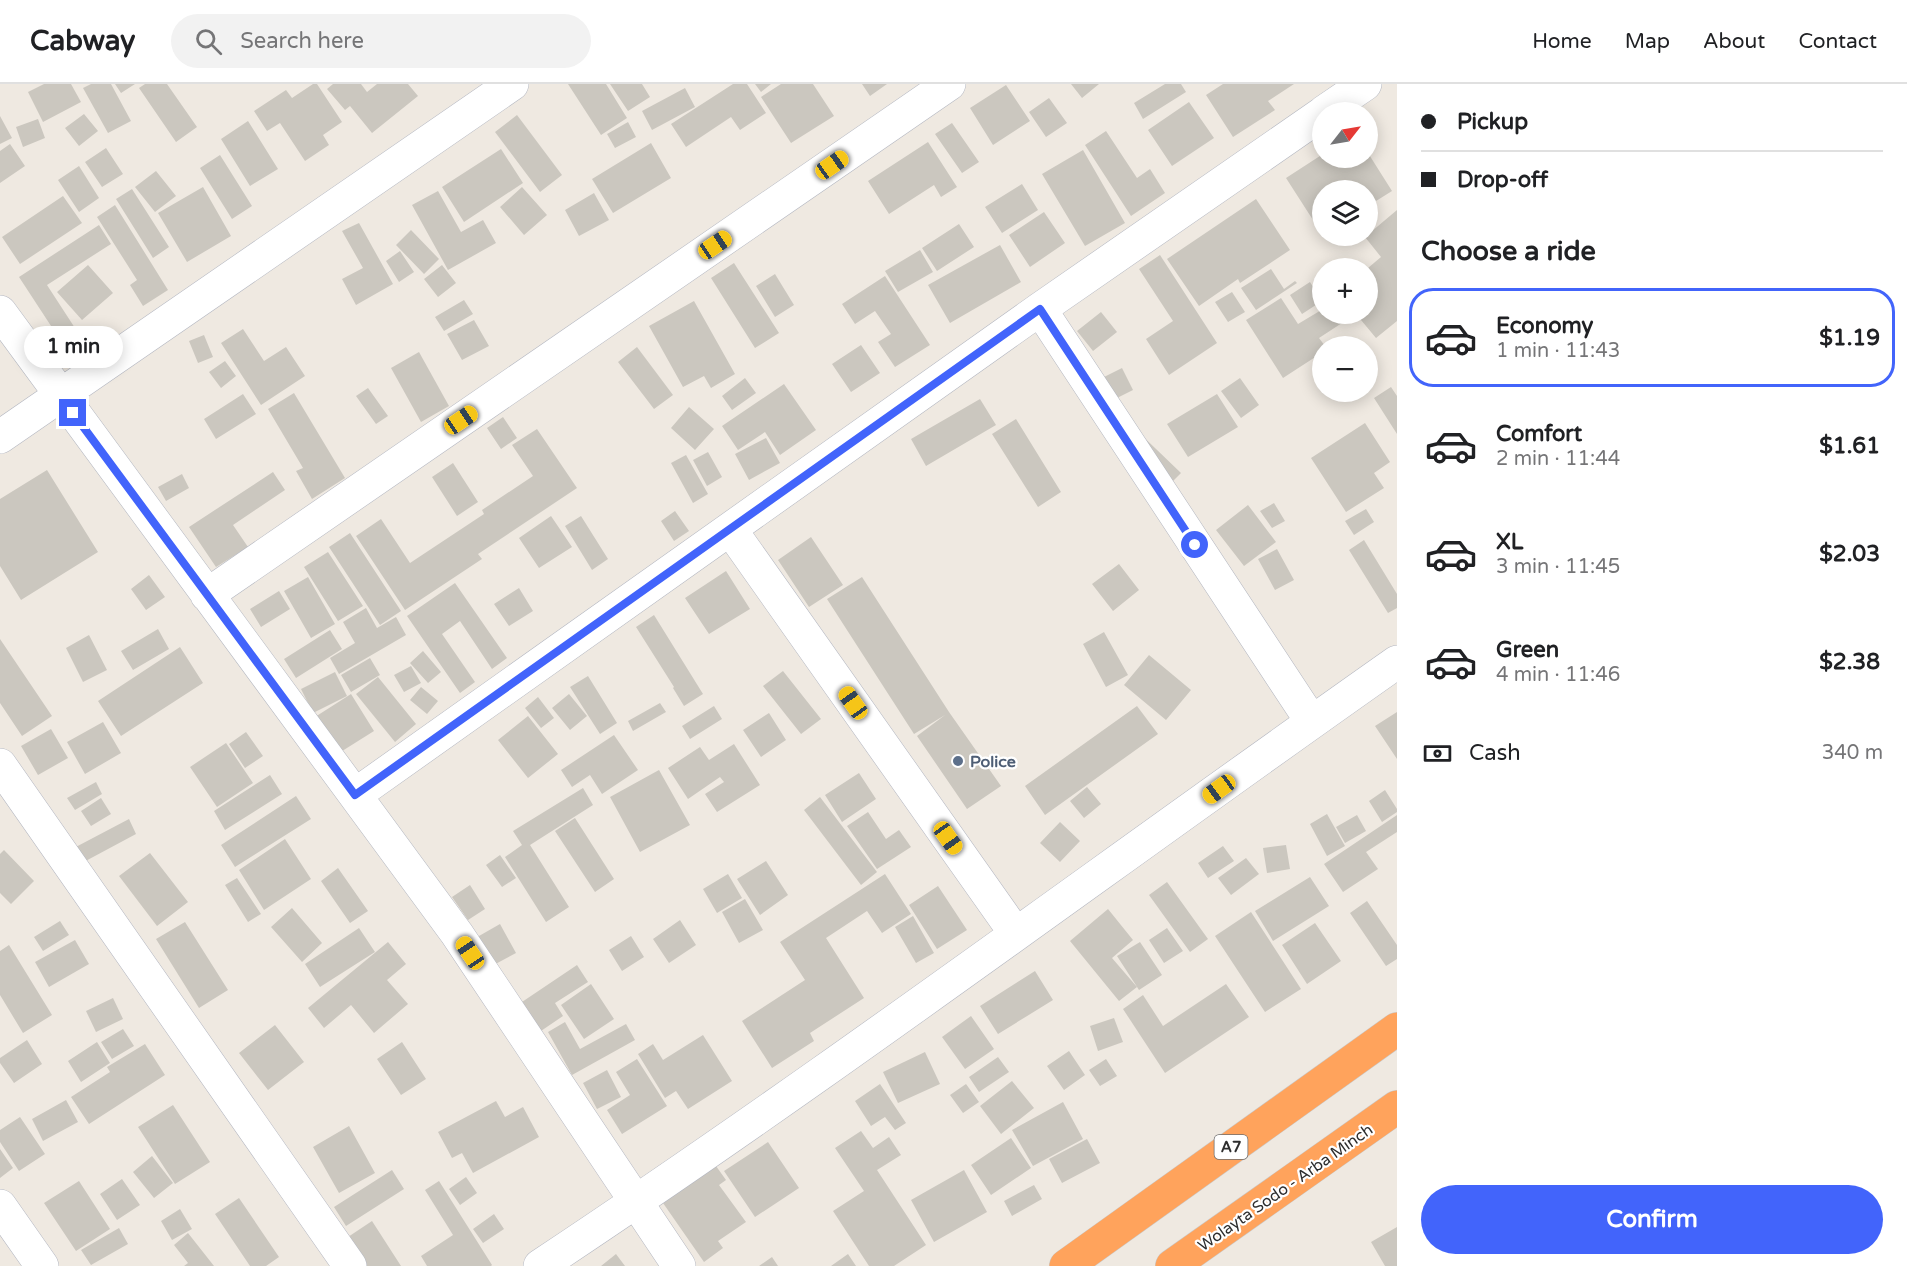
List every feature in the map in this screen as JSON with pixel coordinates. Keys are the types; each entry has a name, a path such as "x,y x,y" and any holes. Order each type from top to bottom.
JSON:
{"highway":[{"name":"A7","path":"1066,1266 1397,1029"},
{"name":"Wolayta Sodo - Arba Minch","path":"1172,1266 1397,1107"}],"street":[{"path":"0,437 59,394 512,84"},
{"path":"207,595 949,84"},
{"path":"1339,102 1365,84"},
{"path":"355,795 1040,309 1312,121"},
{"path":"1040,309 1312,722"},
{"path":"0,312 457,934 679,1266"},
{"path":"730,529 1017,934"},
{"path":"540,1266 636,1202 1017,934 1397,662"},
{"path":"0,765 350,1266"},
{"path":"0,1206 42,1266"}],"building":[{"path":"44,84 71,84 81,102 43,122 28,92"},
{"path":"91,84 111,84 131,121 108,133 83,88"},
{"path":"115,84 135,84 121,93"},
{"path":"145,84 167,84 197,127 176,142 139,88"},
{"path":"313,84 317,84 342,122 323,135 329,145 305,161 280,123 267,131 254,111 286,90 292,98"},
{"path":"333,84 361,84 367,92 377,84 408,84 418,96 372,133 350,106 345,110 327,89"},
{"path":"568,84 606,84 627,118 601,135"},
{"path":"610,84 642,84 650,97 628,111"},
{"path":"733,84 747,84 766,113 740,130 731,117 686,147 671,124"},
{"path":"755,84 771,84 761,92"},
{"path":"781,84 813,84 834,116 791,143 761,97"},
{"path":"862,84 887,84 870,96"},
{"path":"1071,84 1099,84 1082,98"},
{"path":"1165,84 1181,84 1186,92 1143,119 1134,103"},
{"path":"1223,84 1294,84 1268,101 1275,110 1233,137 1206,95"},
{"path":"1006,85 1030,121 993,145 970,108"},
{"path":"685,88 695,107 652,130 642,111"},
{"path":"1049,98 1067,123 1046,137 1029,112"},
{"path":"1189,102 1214,138 1172,166 1148,130"},
{"path":"84,114 98,131 79,146 65,128"},
{"path":"517,115 562,175 540,192 495,132"},
{"path":"0,116 12,138 0,144"},
{"path":"38,119 45,138 23,147 16,127"},
{"path":"248,121 278,169 250,186 221,139"},
{"path":"628,122 636,137 615,148 607,134"},
{"path":"952,123 979,162 962,173 935,134"},
{"path":"1106,131 1137,178 1150,169 1165,193 1131,216 1085,145"},
{"path":"928,142 957,187 941,197 934,185 889,214 868,181"},
{"path":"651,143 671,178 613,213 592,179"},
{"path":"10,144 25,166 0,183 0,151"},
{"path":"106,148 123,174 102,187 85,162"},
{"path":"501,149 523,183 464,222 442,187"},
{"path":"1083,150 1125,223 1085,246 1042,174"},
{"path":"220,155 252,206 232,219 200,168"},
{"path":"1312,161 1312,168 1377,168 1392,191 1378,200 1378,180 1312,180 1312,218 1286,178"},
{"path":"79,166 99,198 79,212 58,180"},
{"path":"156,171 176,196 155,212 135,187"},
{"path":"1022,184 1038,210 1002,233 985,207"},
{"path":"203,187 231,236 187,262 158,213"},
{"path":"522,187 547,215 524,235 500,207"},
{"path":"132,189 169,247 153,258 116,199"},
{"path":"438,191 461,232 483,220 496,243 448,270 412,205"},
{"path":"594,193 609,220 579,236 565,210"},
{"path":"63,196 82,223 20,264 2,237"},
{"path":"1256,199 1290,250 1240,283 1238,279 1199,306 1167,259"},
{"path":"115,205 168,290 143,306 130,285 137,280 97,217"},
{"path":"1397,210 1397,321 1378,336 1374,336 1364,324 1378,324 1378,260 1381,257 1372,246 1378,246 1378,226"},
{"path":"1044,212 1065,243 1030,267 1009,235"},
{"path":"359,223 393,284 356,305 342,279 363,268 342,231"},
{"path":"959,224 974,247 937,271 922,248"},
{"path":"99,225 111,244 47,285 86,345 70,355 19,277"},
{"path":"411,230 439,259 424,274 396,245"},
{"path":"1000,245 1021,282 950,323 928,285"},
{"path":"920,250 933,272 898,292 885,271"},
{"path":"400,251 414,272 399,282 386,261"},
{"path":"1160,255 1217,343 1169,375 1146,339 1173,321 1139,269"},
{"path":"734,263 779,333 755,348 711,278"},
{"path":"88,265 113,293 82,320 57,292"},
{"path":"442,265 456,283 438,297 424,279"},
{"path":"1271,269 1284,289 1295,281 1297,283 1256,310 1241,288"},
{"path":"775,274 794,305 775,317 756,286"},
{"path":"885,276 930,345 895,367 878,342 891,334 875,311 855,324 842,304"},
{"path":"1310,282 1312,308 1302,314 1290,295"},
{"path":"1232,292 1245,312 1228,322 1215,302"},
{"path":"1281,298 1298,324 1312,316 1312,324 1340,324 1322,336 1312,336 1312,359 1283,378 1246,320"},
{"path":"464,300 473,314 444,331 435,317"},
{"path":"694,301 735,374 711,388 704,376 683,387 649,326"},
{"path":"1101,312 1117,332 1093,351 1077,331"},
{"path":"474,320 489,346 462,360 447,334"},
{"path":"243,329 264,361 286,347 305,376 261,405 221,343"},
{"path":"204,335 213,357 198,363 189,341"},
{"path":"861,345 880,373 851,392 832,364"},
{"path":"637,347 673,395 654,409 618,362"},
{"path":"419,352 449,406 421,422 391,368"},
{"path":"225,361 236,376 221,388 209,372"},
{"path":"1122,368 1133,390 1115,399 1104,377"},
{"path":"745,378 756,393 732,410 722,396"},
{"path":"1240,378 1259,405 1241,418 1221,391"},
{"path":"784,384 816,430 780,455 765,432 738,450 722,426"},
{"path":"1391,387 1397,396 1397,434 1377,402 1378,395"},
{"path":"368,388 388,416 376,424 356,396"},
{"path":"294,393 345,478 312,499 296,471 303,468 268,409"},
{"path":"243,394 256,414 216,439 204,419"},
{"path":"1217,394 1238,427 1188,457 1167,424"},
{"path":"980,399 996,425 926,466 911,439"},
{"path":"689,407 714,429 695,450 671,428"},
{"path":"503,417 517,438 501,449 487,428"},
{"path":"1016,419 1061,492 1038,507 992,434"},
{"path":"1365,423 1390,462 1374,473 1384,488 1346,512 1311,458"},
{"path":"1130,424 1181,473 1168,486"},
{"path":"537,429 577,488 478,554 482,559 405,610 356,536 381,519 410,563 484,514 482,510 533,476 512,445"},
{"path":"766,438 780,463 749,480 735,454"},
{"path":"708,452 722,477 707,486 693,460"},
{"path":"686,455 708,494 693,503 671,463"},
{"path":"453,463 478,502 457,516 432,477"},
{"path":"47,470 98,552 21,600 0,566 0,499"},
{"path":"273,472 285,490 233,525 248,547 216,567 189,527"},
{"path":"182,474 189,488 166,501 158,487"},
{"path":"1274,503 1285,521 1272,528 1260,511"},
{"path":"1248,505 1276,542 1244,566 1216,530"},
{"path":"1366,509 1374,522 1354,535 1345,521"},
{"path":"675,511 689,531 674,541 661,521"},
{"path":"551,516 572,547 539,568 519,538"},
{"path":"581,516 608,559 592,570 565,526"},
{"path":"350,533 401,611 380,625 329,547"},
{"path":"811,537 843,585 809,607 778,560"},
{"path":"1364,540 1397,594 1397,608 1388,613 1349,550"},
{"path":"1277,549 1294,580 1275,590 1258,559"},
{"path":"328,552 363,606 338,621 304,567"},
{"path":"1119,564 1139,590 1113,611 1092,584"},
{"path":"726,571 750,609 709,634 685,598"},
{"path":"149,575 165,597 146,610 131,589"},
{"path":"308,577 335,624 311,638 284,591"},
{"path":"862,577 949,712 1001,786 967,809 917,736 945,715 914,734 827,599"},
{"path":"455,583 507,658 492,669 460,621 442,634 475,682 460,693 407,616"},
{"path":"519,588 533,611 509,626 494,604"},
{"path":"279,591 290,609 261,627 250,609"},
{"path":"366,608 377,628 396,617 406,635 339,674 330,658 355,643 343,622"},
{"path":"654,615 703,694 684,706 636,627"},
{"path":"158,629 169,649 133,670 121,651"},
{"path":"330,630 342,649 296,678 284,659"},
{"path":"1104,632 1128,675 1106,687 1083,644"},
{"path":"89,635 107,670 83,682 66,648"},
{"path":"0,639 52,716 22,736 0,703"},
{"path":"180,647 203,683 121,736 98,701"},
{"path":"423,651 441,672 428,683 410,663"},
{"path":"1149,655 1191,690 1166,720 1124,685"},
{"path":"370,658 380,675 351,692 341,675"},
{"path":"411,666 421,683 404,692 394,675"},
{"path":"783,671 821,719 801,734 763,686"},
{"path":"335,672 347,696 313,713 301,689"},
{"path":"588,676 617,723 600,734 570,687"},
{"path":"378,677 416,724 395,742 356,694"},
{"path":"421,687 438,701 427,714 410,700"},
{"path":"351,694 374,731 339,753 315,717"},
{"path":"569,694 587,716 570,730 552,708"},
{"path":"538,697 554,718 541,728 525,708"},
{"path":"660,703 666,712 633,731 628,721"},
{"path":"714,706 722,719 690,739 682,726"},
{"path":"1137,706 1158,734 1045,815 1025,786"},
{"path":"1397,712 1397,759 1375,726"},
{"path":"769,713 786,740 761,757 743,730"},
{"path":"528,716 558,754 528,778 498,740"},
{"path":"103,722 121,753 85,774 67,742"},
{"path":"51,729 68,758 38,775 21,746"},
{"path":"246,732 263,756 245,768 229,744"},
{"path":"614,735 638,770 602,794 590,775 572,787 561,770"},
{"path":"226,743 253,783 217,807 190,767"},
{"path":"734,744 760,785 717,812 705,794 724,782 720,777 688,799 668,768 700,747 709,760"},
{"path":"659,770 690,825 640,852 610,797"},
{"path":"859,773 876,799 842,822 825,795"},
{"path":"270,775 282,794 225,830 214,811"},
{"path":"96,782 102,794 75,810 67,798"},
{"path":"1087,787 1101,804 1084,818 1070,801"},
{"path":"583,788 593,805 530,845 569,907 546,922 505,857 522,845 513,831"},
{"path":"1385,790 1397,812 1382,822 1369,801"},
{"path":"296,796 311,819 235,867 221,845"},
{"path":"820,797 877,872 861,885 804,810"},
{"path":"101,798 111,814 91,826 81,811"},
{"path":"868,812 886,839 899,830 911,847 877,869 847,826"},
{"path":"1327,814 1345,846 1327,856 1310,824"},
{"path":"1357,815 1366,831 1345,843 1336,827"},
{"path":"1397,815 1397,832 1366,852 1378,869 1343,892 1324,864"},
{"path":"575,818 614,879 595,892 555,831"},
{"path":"129,819 136,834 80,864 72,849"},
{"path":"1060,822 1080,841 1060,862 1040,843"},
{"path":"285,839 311,879 264,910 239,870"},
{"path":"1286,845 1290,869 1267,873 1263,848"},
{"path":"1223,846 1234,861 1208,878 1198,863"},
{"path":"4,850 34,881 11,904 0,893 0,854"},
{"path":"150,853 188,902 157,926 119,876"},
{"path":"500,855 516,878 502,887 486,865"},
{"path":"1246,858 1259,874 1231,895 1218,878"},
{"path":"766,861 788,895 760,915 737,879"},
{"path":"338,868 368,911 350,923 321,881"},
{"path":"728,874 742,898 717,913 703,889"},
{"path":"885,874 911,914 882,933 867,911 826,938 864,998 810,1033 814,1041 772,1068 742,1021 805,980 780,942"},
{"path":"1310,877 1329,906 1273,941 1255,911"},
{"path":"237,878 261,914 248,922 225,885"},
{"path":"1167,882 1208,939 1190,952 1149,895"},
{"path":"470,885 485,909 468,920 452,897"},
{"path":"938,886 967,930 937,949 909,905"},
{"path":"745,899 763,930 739,943 722,912"},
{"path":"1367,901 1397,945 1397,959 1386,966 1350,913"},
{"path":"292,908 322,943 302,962 271,927"},
{"path":"1108,909 1133,940 1112,958 1137,987 1119,1001 1070,941"},
{"path":"1251,912 1301,989 1265,1012 1215,936"},
{"path":"913,916 934,953 916,963 895,927"},
{"path":"680,920 696,945 669,963 653,939"},
{"path":"60,921 69,935 43,951 34,937"},
{"path":"185,922 228,990 199,1008 156,939"},
{"path":"1315,923 1341,961 1307,984 1282,945"},
{"path":"500,924 516,953 488,968 472,940"},
{"path":"359,928 375,952 320,987 305,964"},
{"path":"1167,928 1183,951 1164,963 1149,940"},
{"path":"631,936 644,957 622,971 609,950"},
{"path":"75,940 89,964 49,987 35,962"},
{"path":"388,942 406,964 387,980 408,1004 374,1033 351,1005 324,1028 308,1008"},
{"path":"1140,942 1162,975 1139,990 1117,956"},
{"path":"9,945 52,1015 23,1033 0,995 0,951"},
{"path":"577,965 588,982 555,1003 563,1016 538,1033 519,1004"},
{"path":"1035,971 1053,1000 998,1034 980,1006"},
{"path":"591,984 614,1019 584,1039 561,1005"},
{"path":"1226,984 1249,1017 1165,1073 1123,1009 1143,995 1163,1026"},
{"path":"113,998 123,1019 96,1032 86,1011"},
{"path":"971,1016 994,1049 965,1069 942,1037"},
{"path":"1114,1018 1123,1042 1098,1051 1090,1026"},
{"path":"565,1022 580,1049 626,1024 635,1040 572,1075 548,1032"},
{"path":"275,1025 304,1062 268,1090 239,1053"},
{"path":"123,1029 134,1046 112,1059 101,1042"},
{"path":"703,1035 732,1081 688,1109 676,1091 665,1098 638,1054 653,1044 663,1060"},
{"path":"27,1040 42,1064 14,1083 0,1063 0,1058"},
{"path":"97,1042 110,1063 81,1082 68,1061"},
{"path":"402,1042 426,1079 401,1095 377,1059"},
{"path":"145,1044 165,1075 89,1124 71,1097 110,1072 107,1067"},
{"path":"1069,1051 1085,1075 1064,1090 1047,1066"},
{"path":"925,1052 940,1084 898,1103 883,1072"},
{"path":"998,1057 1009,1072 979,1092 969,1077"},
{"path":"637,1059 667,1106 622,1134 607,1110 630,1095 616,1072"},
{"path":"1106,1059 1117,1076 1100,1086 1089,1070"},
{"path":"607,1070 621,1097 597,1109 583,1083"},
{"path":"1012,1081 1034,1108 1001,1134 980,1106"},
{"path":"880,1084 906,1123 895,1130 885,1117 871,1126 855,1101"},
{"path":"966,1084 979,1102 963,1113 950,1095"},
{"path":"66,1100 78,1122 43,1141 32,1119"},
{"path":"496,1101 505,1117 523,1107 539,1137 473,1173 462,1153 452,1158 438,1132"},
{"path":"1063,1102 1083,1139 1033,1166 1012,1130"},
{"path":"173,1105 210,1162 175,1184 138,1127"},
{"path":"20,1117 45,1154 19,1171 0,1142 0,1130"},
{"path":"349,1126 375,1173 339,1193 313,1147"},
{"path":"861,1131 873,1148 889,1137 901,1155 877,1170 926,1245 894,1266 869,1266 833,1211 864,1191 835,1148"},
{"path":"1011,1138 1031,1168 991,1195 971,1165"},
{"path":"1087,1139 1100,1163 1062,1183 1049,1159"},
{"path":"768,1142 799,1188 755,1217 724,1171"},
{"path":"0,1149 13,1168 0,1178"},
{"path":"152,1156 173,1183 154,1198 133,1172"},
{"path":"711,1159 726,1180 719,1185 746,1222 718,1241 723,1248 704,1262 663,1203 694,1181 690,1174"},
{"path":"392,1170 404,1189 346,1226 334,1207"},
{"path":"964,1170 987,1212 934,1242 911,1200"},
{"path":"466,1177 477,1193 460,1205 449,1189"},
{"path":"122,1179 140,1205 117,1220 100,1194"},
{"path":"79,1181 110,1229 76,1251 44,1203"},
{"path":"439,1181 491,1266 427,1266 421,1256 453,1235 425,1190"},
{"path":"1034,1185 1042,1199 1012,1216 1004,1201"},
{"path":"239,1198 279,1257 266,1266 250,1266 215,1214"},
{"path":"180,1209 192,1229 172,1240 161,1221"},
{"path":"494,1214 504,1229 483,1243 473,1229"},
{"path":"372,1221 401,1266 367,1266 348,1237"},
{"path":"1397,1227 1397,1266 1385,1266 1371,1242"},
{"path":"119,1228 128,1244 91,1265 81,1250"},
{"path":"188,1233 214,1266 184,1266 188,1263 174,1245"},
{"path":"616,1254 625,1266 601,1266"},
{"path":"848,1254 856,1266 831,1266"},
{"path":"772,1257 778,1266 759,1266"}],"place":[{"name":"Police","path":"958,761"}],"route":[{"path":"73,413 355,795 1040,309 1195,545"}]}
